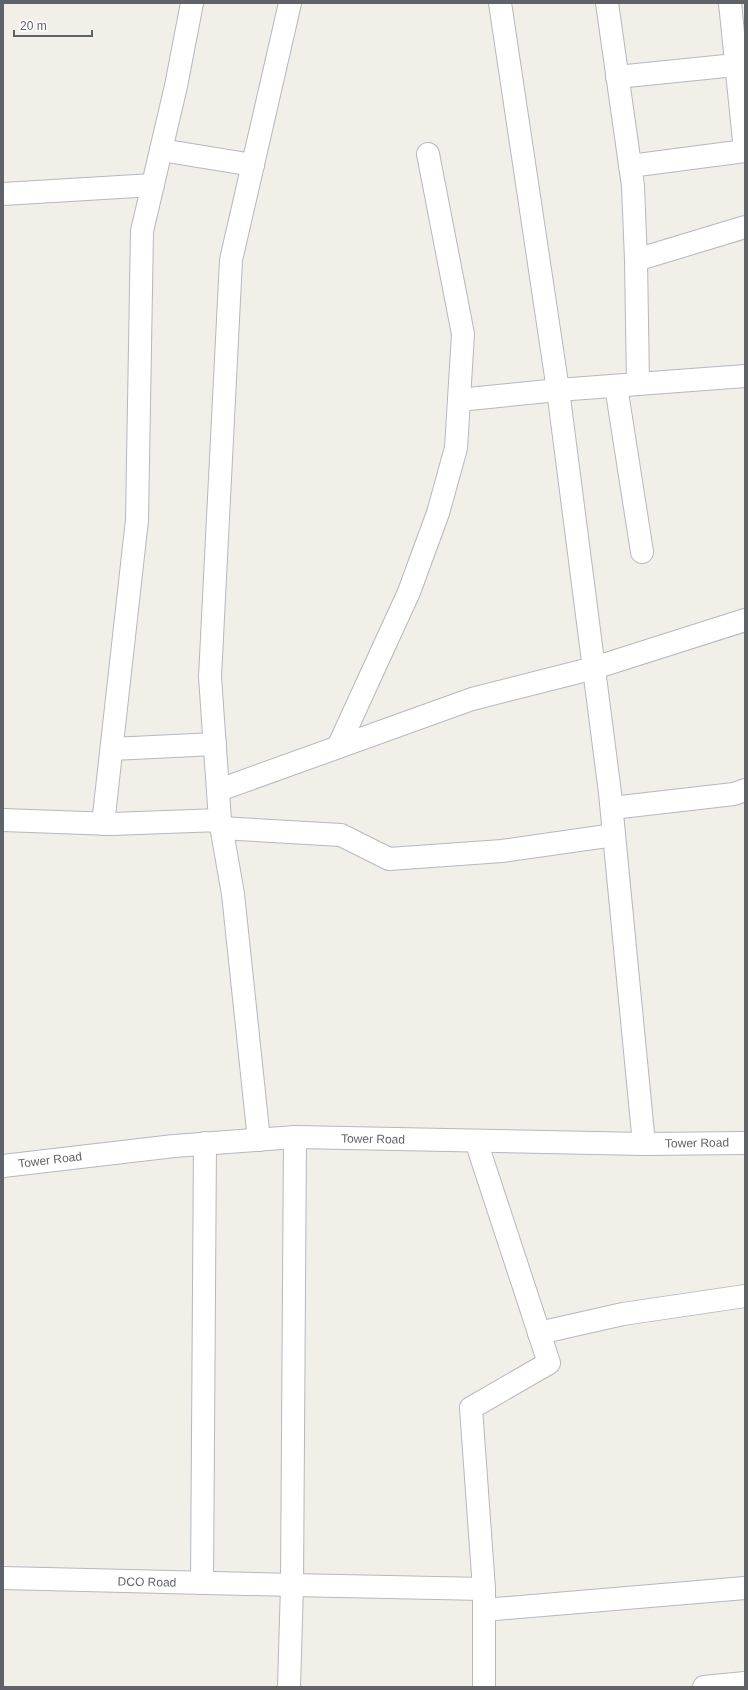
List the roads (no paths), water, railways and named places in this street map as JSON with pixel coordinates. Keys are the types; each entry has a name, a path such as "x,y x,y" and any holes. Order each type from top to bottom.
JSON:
{"street":[{"path":"103,824 137,520 142,231 176,86 192,3"},
{"path":"259,1140 233,894 220,824 219,790 210,677 231,260 290,3"},
{"path":"500,3 558,390 612,808 644,1144"},
{"path":"607,3 633,186 638,384"},
{"path":"630,166 745,151 741,65 730,3"},
{"path":"618,77 741,65"},
{"path":"161,150 253,165"},
{"path":"338,747 409,592 438,513 456,448 462,334 428,154"},
{"path":"3,194 153,185"},
{"path":"636,260 745,227"},
{"path":"459,400 558,390 745,376"},
{"path":"616,386 642,552"},
{"path":"219,790 472,698 594,668 745,620"},
{"path":"112,749 215,744"},
{"path":"612,808 734,794 745,790"},
{"path":"3,820 103,824 220,824 341,835 389,859 502,851 614,835"},
{"path":"290,1687 295,1137"},
{"name":"Tower Road","path":"3,1166 174,1146 295,1137 644,1144 745,1142"},
{"path":"476,1141 549,1363 471,1408 484,1599 484,1687"},
{"path":"202,1583 205,1143"},
{"path":"539,1333 624,1314 745,1296"},
{"name":"DCO Road","path":"3,1578 292,1585 484,1599 745,1588"},
{"path":"704,1687 734,1685"}]}
